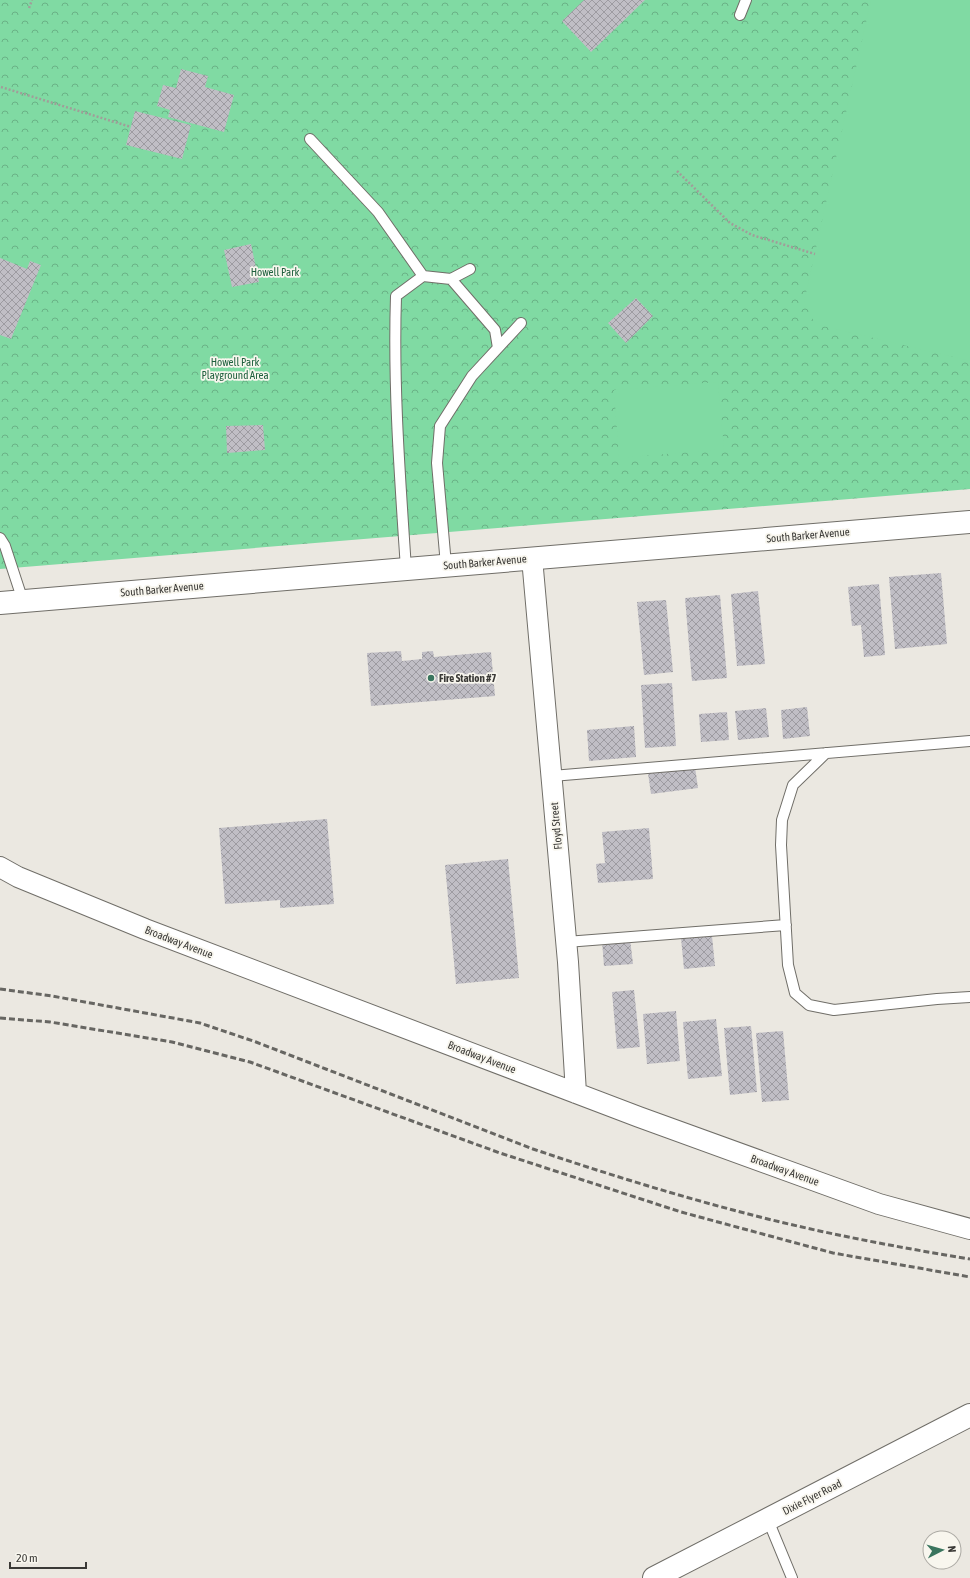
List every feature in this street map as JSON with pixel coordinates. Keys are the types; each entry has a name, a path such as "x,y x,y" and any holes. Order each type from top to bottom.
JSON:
{"main road":[{"name":"South Barker Avenue","path":"0,603 970,522"},
{"name":"Dixie Flyer Road","path":"654,1578 970,1415"}],"street":[{"path":"970,522 970,529"},
{"name":"Floyd Street","path":"532,558 566,942 576,1093"},
{"name":"Broadway Avenue","path":"0,867 18,877 145,929 576,1093 879,1204 970,1229"}],"lane":[{"path":"740,15 746,0"},
{"path":"310,138 378,212 423,276"},
{"path":"406,569 397,431 394,355 396,296 423,276 451,279 470,269"},
{"path":"451,279 495,330 498,348"},
{"path":"446,566 437,463 440,426 472,376 521,323"},
{"path":"0,538 5,546 23,601"},
{"path":"552,776 970,741"},
{"path":"826,753 793,784 782,820 781,845 788,965 795,993 809,1005 834,1010 970,997"},
{"path":"566,942 786,925"},
{"path":"768,1520 792,1578"}],"path":[{"path":"29,8 32,0"},
{"path":"1,87 131,127"},
{"path":"677,171 730,223 752,234 815,254"}],"green space":[{"name":"Howell Park","path":"0,0 970,0 970,489 0,569"},
{"path":"871,0 970,0 970,361 815,324 804,302"},
{"path":"718,382 724,449 619,458 614,390"}],"building":[{"path":"584,0 645,0 591,52 562,21"},
{"path":"181,69 208,76 205,87 234,95 224,132 168,117 170,110 157,106 163,85 176,88"},
{"path":"135,111 191,125 182,159 126,145"},
{"path":"251,244 259,282 232,287 224,250"},
{"path":"0,258 27,269 30,261 41,265 11,339 0,335"},
{"path":"636,298 653,316 626,343 608,323"},
{"path":"263,425 265,450 227,453 226,426"},
{"path":"941,573 947,644 895,649 889,577"},
{"path":"879,584 885,655 864,657 861,625 852,626 848,587"},
{"path":"758,591 765,664 737,666 731,594"},
{"path":"720,595 727,678 692,681 685,598"},
{"path":"666,600 673,672 644,675 637,602"},
{"name":"Fire Station #7","path":"401,651 402,661 422,659 422,652 433,651 434,657 491,652 495,696 371,706 367,653"},
{"path":"672,683 676,746 645,748 641,685"},
{"path":"807,707 810,736 783,739 781,710"},
{"path":"766,708 769,737 738,740 735,711"},
{"path":"727,712 729,740 701,742 699,714"},
{"path":"634,726 636,757 589,761 587,730"},
{"path":"695,767 698,788 651,794 648,773"},
{"path":"327,819 334,904 280,908 280,900 225,904 219,828"},
{"path":"649,828 653,879 598,883 596,864 605,863 602,832"},
{"path":"508,859 519,978 456,984 445,865"},
{"path":"712,936 715,966 684,969 681,938"},
{"path":"630,939 633,964 604,966 602,941"},
{"path":"634,990 640,1047 617,1049 612,992"},
{"path":"676,1011 680,1061 647,1064 643,1014"},
{"path":"716,1019 722,1076 688,1079 683,1022"},
{"path":"751,1026 757,1092 730,1095 724,1028"},
{"path":"783,1031 789,1100 762,1102 756,1033"}],"railway":[{"path":"0,989 52,996 200,1023 256,1042 533,1149 632,1181 762,1218 792,1225 970,1259"},
{"path":"0,1018 50,1022 172,1042 250,1062 500,1153 681,1212 833,1253 970,1277"}],"place":[{"name":"Fire Station #7","path":"431,678"}],"park label":[{"name":"Howell Park Playground Area","path":"235,368"}]}
